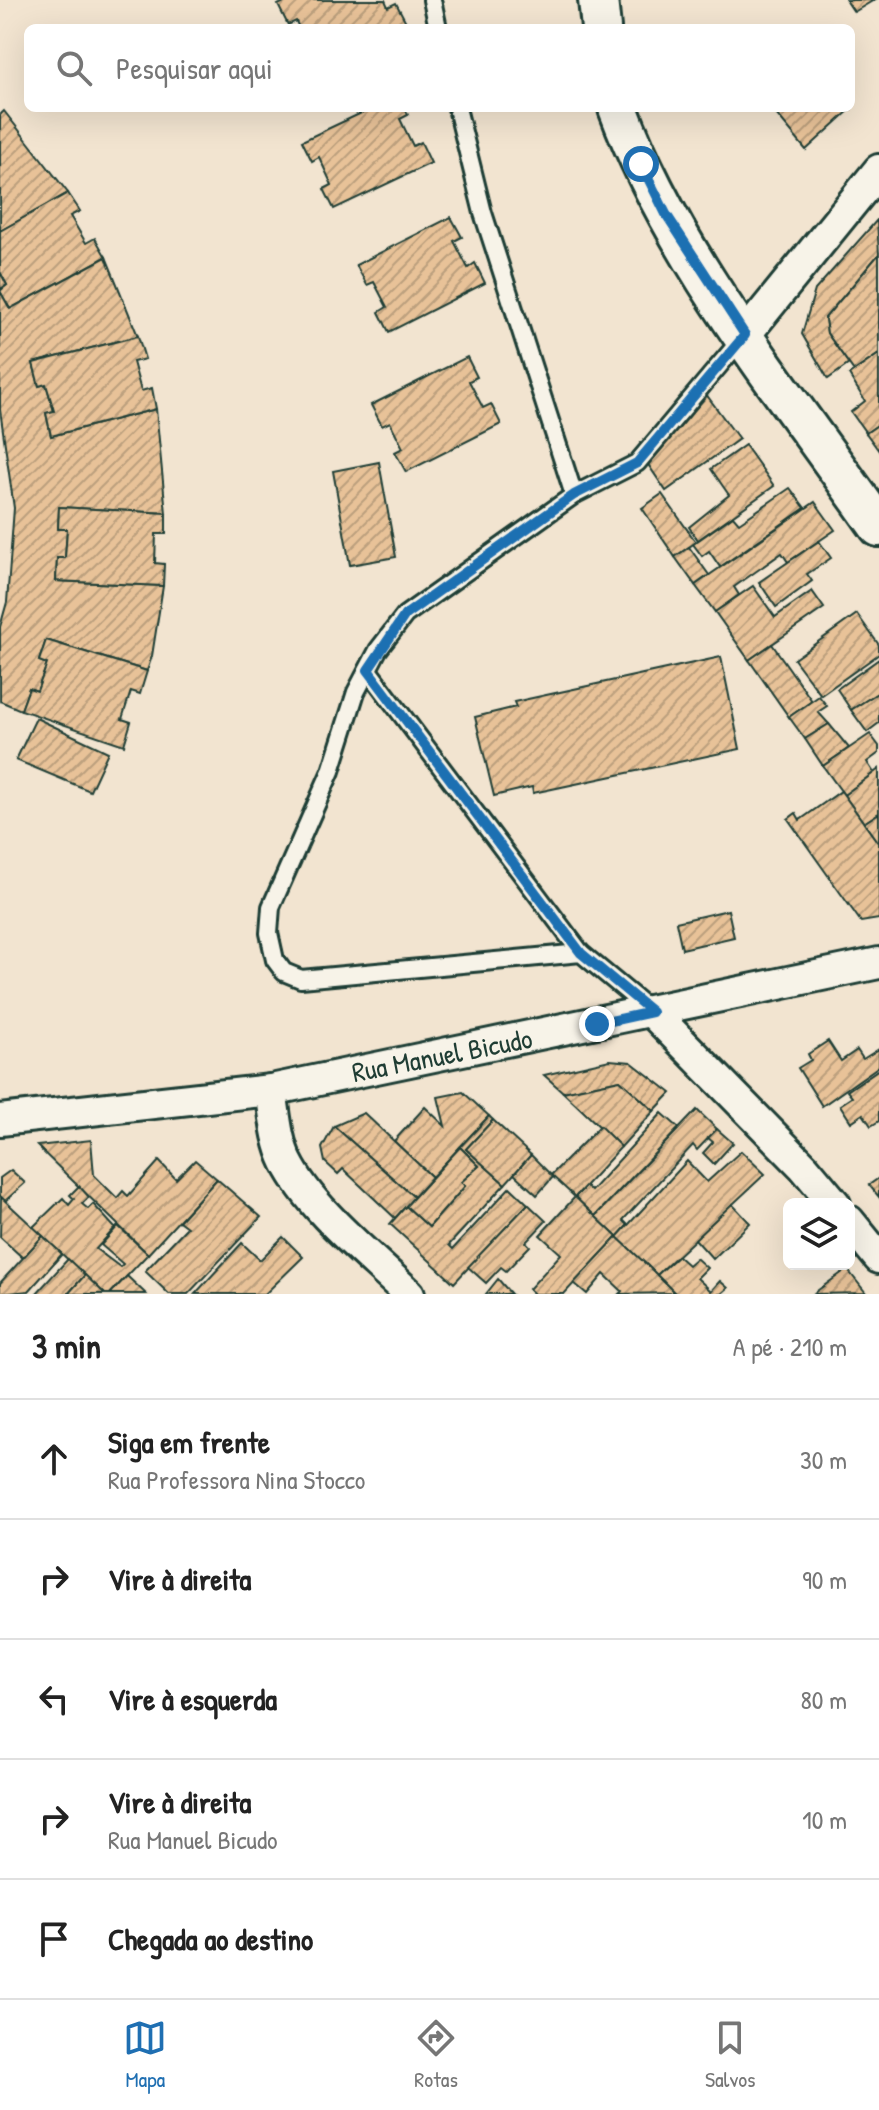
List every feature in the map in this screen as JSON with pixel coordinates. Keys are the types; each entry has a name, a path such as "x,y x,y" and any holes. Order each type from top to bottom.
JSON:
{"street":[{"path":"598,0 601,24"},
{"path":"620,112 666,214 745,335 879,527"},
{"path":"745,335 879,170"},
{"name":"Rua Manuel Bicudo","path":"0,1120 271,1090 879,963"},
{"path":"652,1012 804,1167 830,1198"},
{"path":"271,1090 278,1135 286,1161 304,1190 409,1294"},
{"path":"855,1228 879,1258"}],"lane":[{"path":"432,0 437,24"},
{"path":"458,112 483,213 574,495"},
{"path":"581,953 301,979 284,972 275,960 269,933 271,907 331,771 356,692 405,615 574,495 637,463 745,335"},
{"path":"368,670 581,953 652,1012"}],"building":[{"path":"288,0 385,0 388,7 396,3 406,22 297,24 296,21 288,24 278,5"},
{"path":"846,0 874,0 854,12"},
{"path":"4,111 68,193 0,231 0,115"},
{"path":"364,112 407,112 408,115 400,119 413,146 421,142 431,163 334,209 324,189 332,185 319,157 312,161 302,141"},
{"path":"774,112 848,112 806,150"},
{"path":"68,193 80,211 70,216 86,243 95,238 106,257 10,309 0,291 7,285 0,272 0,231"},
{"path":"451,217 462,237 454,241 468,268 475,263 485,283 389,332 379,312 387,307 374,282 367,285 356,265"},
{"path":"877,220 879,254 825,318 827,333 849,364 828,379 802,334 815,290"},
{"path":"879,254 879,354 854,371 827,333 825,318"},
{"path":"106,257 138,336 33,363 39,386 46,384 54,411 46,413 51,436 156,409 166,513 59,507 58,529 67,529 65,558 57,558 56,581 163,586 152,656 147,671 46,640 39,661 47,664 37,691 29,688 21,710 0,701 0,627 7,602 14,508 0,410 0,291 10,309"},
{"path":"0,272 7,285 0,289"},
{"path":"138,336 145,359 133,362 141,391 152,388 156,409 51,436 46,413 54,411 46,384 39,386 33,363"},
{"path":"879,354 879,424 866,433 851,412 865,401 849,375"},
{"path":"467,357 477,377 469,381 483,408 491,404 501,424 406,472 395,452 403,448 390,422 382,426 371,405"},
{"path":"703,390 739,439 666,491 643,457"},
{"path":"879,424 879,451 866,433"},
{"path":"745,445 774,486 698,540 689,527 729,495 711,469"},
{"path":"379,462 396,557 350,565 333,471"},
{"path":"790,488 805,508 720,567 709,551 702,556 693,544 733,516 739,523"},
{"path":"662,494 696,542 675,557 642,508"},
{"path":"815,502 835,530 788,562 782,553 734,587 739,595 715,612 695,585"},
{"path":"59,507 166,513 166,534 156,534 155,563 164,564 163,586 56,581 57,558 65,558 67,529 58,529"},
{"path":"819,541 831,558 807,574 812,581 776,607 759,582"},
{"path":"689,547 709,575 695,585 675,557"},
{"path":"753,586 775,617 812,591 824,608 749,660 715,612"},
{"path":"857,614 879,645 879,654 821,695 794,659"},
{"path":"46,640 147,671 140,694 131,691 122,719 131,722 124,745 21,710 29,688 37,691 47,664 39,661"},
{"path":"772,644 812,701 789,717 749,660"},
{"path":"721,657 740,749 533,793 532,787 494,796 475,717 516,707 514,702"},
{"path":"879,659 879,692 851,710 837,689"},
{"path":"879,692 879,723 867,732 851,710"},
{"path":"819,696 827,706 818,712 829,724 805,739 789,717"},
{"path":"36,718 108,752 90,791 16,760"},
{"path":"829,724 849,748 823,766 805,739"},
{"path":"870,734 879,746 879,753 867,762 874,773 844,795 823,766"},
{"path":"879,769 879,813 864,823 844,795"},
{"path":"841,791 879,844 879,919 861,922 788,819 796,813 800,820"},
{"path":"879,813 879,844 864,823"},
{"path":"728,910 734,937 682,949 676,922"},
{"path":"828,1041 841,1061 857,1050 863,1059 879,1049 879,1066 822,1106 798,1068 811,1060 808,1054"},
{"path":"610,1060 631,1062 671,1093 654,1111 620,1080 563,1092 544,1075"},
{"path":"879,1069 879,1121 871,1126 863,1114 851,1122 840,1105 852,1097 847,1091"},
{"path":"620,1080 654,1111 621,1147 563,1092"},
{"path":"463,1092 489,1116 432,1177 394,1141 425,1107 445,1126 438,1097"},
{"path":"697,1110 717,1129 697,1150 693,1145 623,1220 628,1225 617,1237 595,1216"},
{"path":"364,1113 432,1177 414,1197 334,1126"},
{"path":"662,1113 679,1128 595,1216 575,1197 586,1186 591,1191"},
{"path":"489,1116 493,1120 466,1149 505,1184 449,1245 453,1249 510,1187 528,1204 454,1283 390,1224 406,1206 429,1227 465,1186 461,1182 479,1166 460,1147"},
{"path":"493,1120 531,1155 505,1184 466,1149"},
{"path":"334,1126 414,1197 395,1218 343,1169 338,1174 325,1162 322,1148"},
{"path":"600,1126 621,1147 575,1197 551,1175"},
{"path":"717,1129 733,1143 714,1164 703,1153 713,1142 708,1138"},
{"path":"91,1140 94,1175 117,1198 123,1191 128,1196 159,1161 176,1179 195,1160 217,1179 148,1254 37,1146"},
{"path":"460,1147 479,1166 461,1182 465,1186 429,1227 406,1206"},
{"path":"741,1151 765,1174 657,1275 617,1237 687,1161 707,1182"},
{"path":"531,1155 553,1177 537,1195 514,1174"},
{"path":"11,1170 25,1183 5,1201 0,1196 0,1178"},
{"path":"879,1178 879,1197 869,1185"},
{"path":"217,1179 261,1217 188,1294 169,1294 145,1271 187,1227 179,1221"},
{"path":"79,1186 89,1197 82,1204 88,1209 93,1204 115,1228 96,1249 120,1267 123,1264 101,1245 118,1226 148,1254 110,1294 105,1294 33,1227 63,1198 69,1205 74,1199 70,1195"},
{"path":"1,1197 43,1236 23,1258 0,1237"},
{"path":"575,1197 617,1237 564,1294 534,1294 529,1289 561,1254 540,1235"},
{"path":"528,1204 546,1221 526,1242 530,1246 506,1271 501,1267 486,1283 468,1267"},
{"path":"732,1204 750,1223 713,1259 695,1239"},
{"path":"43,1236 62,1254 29,1291 0,1294 0,1283"},
{"path":"283,1237 303,1257 265,1294 195,1294 242,1243 260,1260"},
{"path":"617,1237 675,1293 619,1294 622,1291 604,1274 587,1294 574,1283"},
{"path":"678,1256 688,1265 696,1258 707,1268 697,1278 711,1291 720,1281 728,1288 721,1294 676,1294 657,1275"},
{"path":"68,1259 85,1275 68,1294 36,1294"},
{"path":"848,1270 866,1293 815,1294"},
{"path":"85,1275 105,1294 68,1294"},
{"path":"127,1276 146,1294 110,1294"},
{"path":"498,1279 511,1294 486,1294"}],"route":[{"path":"597,1024 652,1012 581,953 368,670 378,650 405,615 574,495 637,463 712,378 745,335 666,214 641,164"}]}
